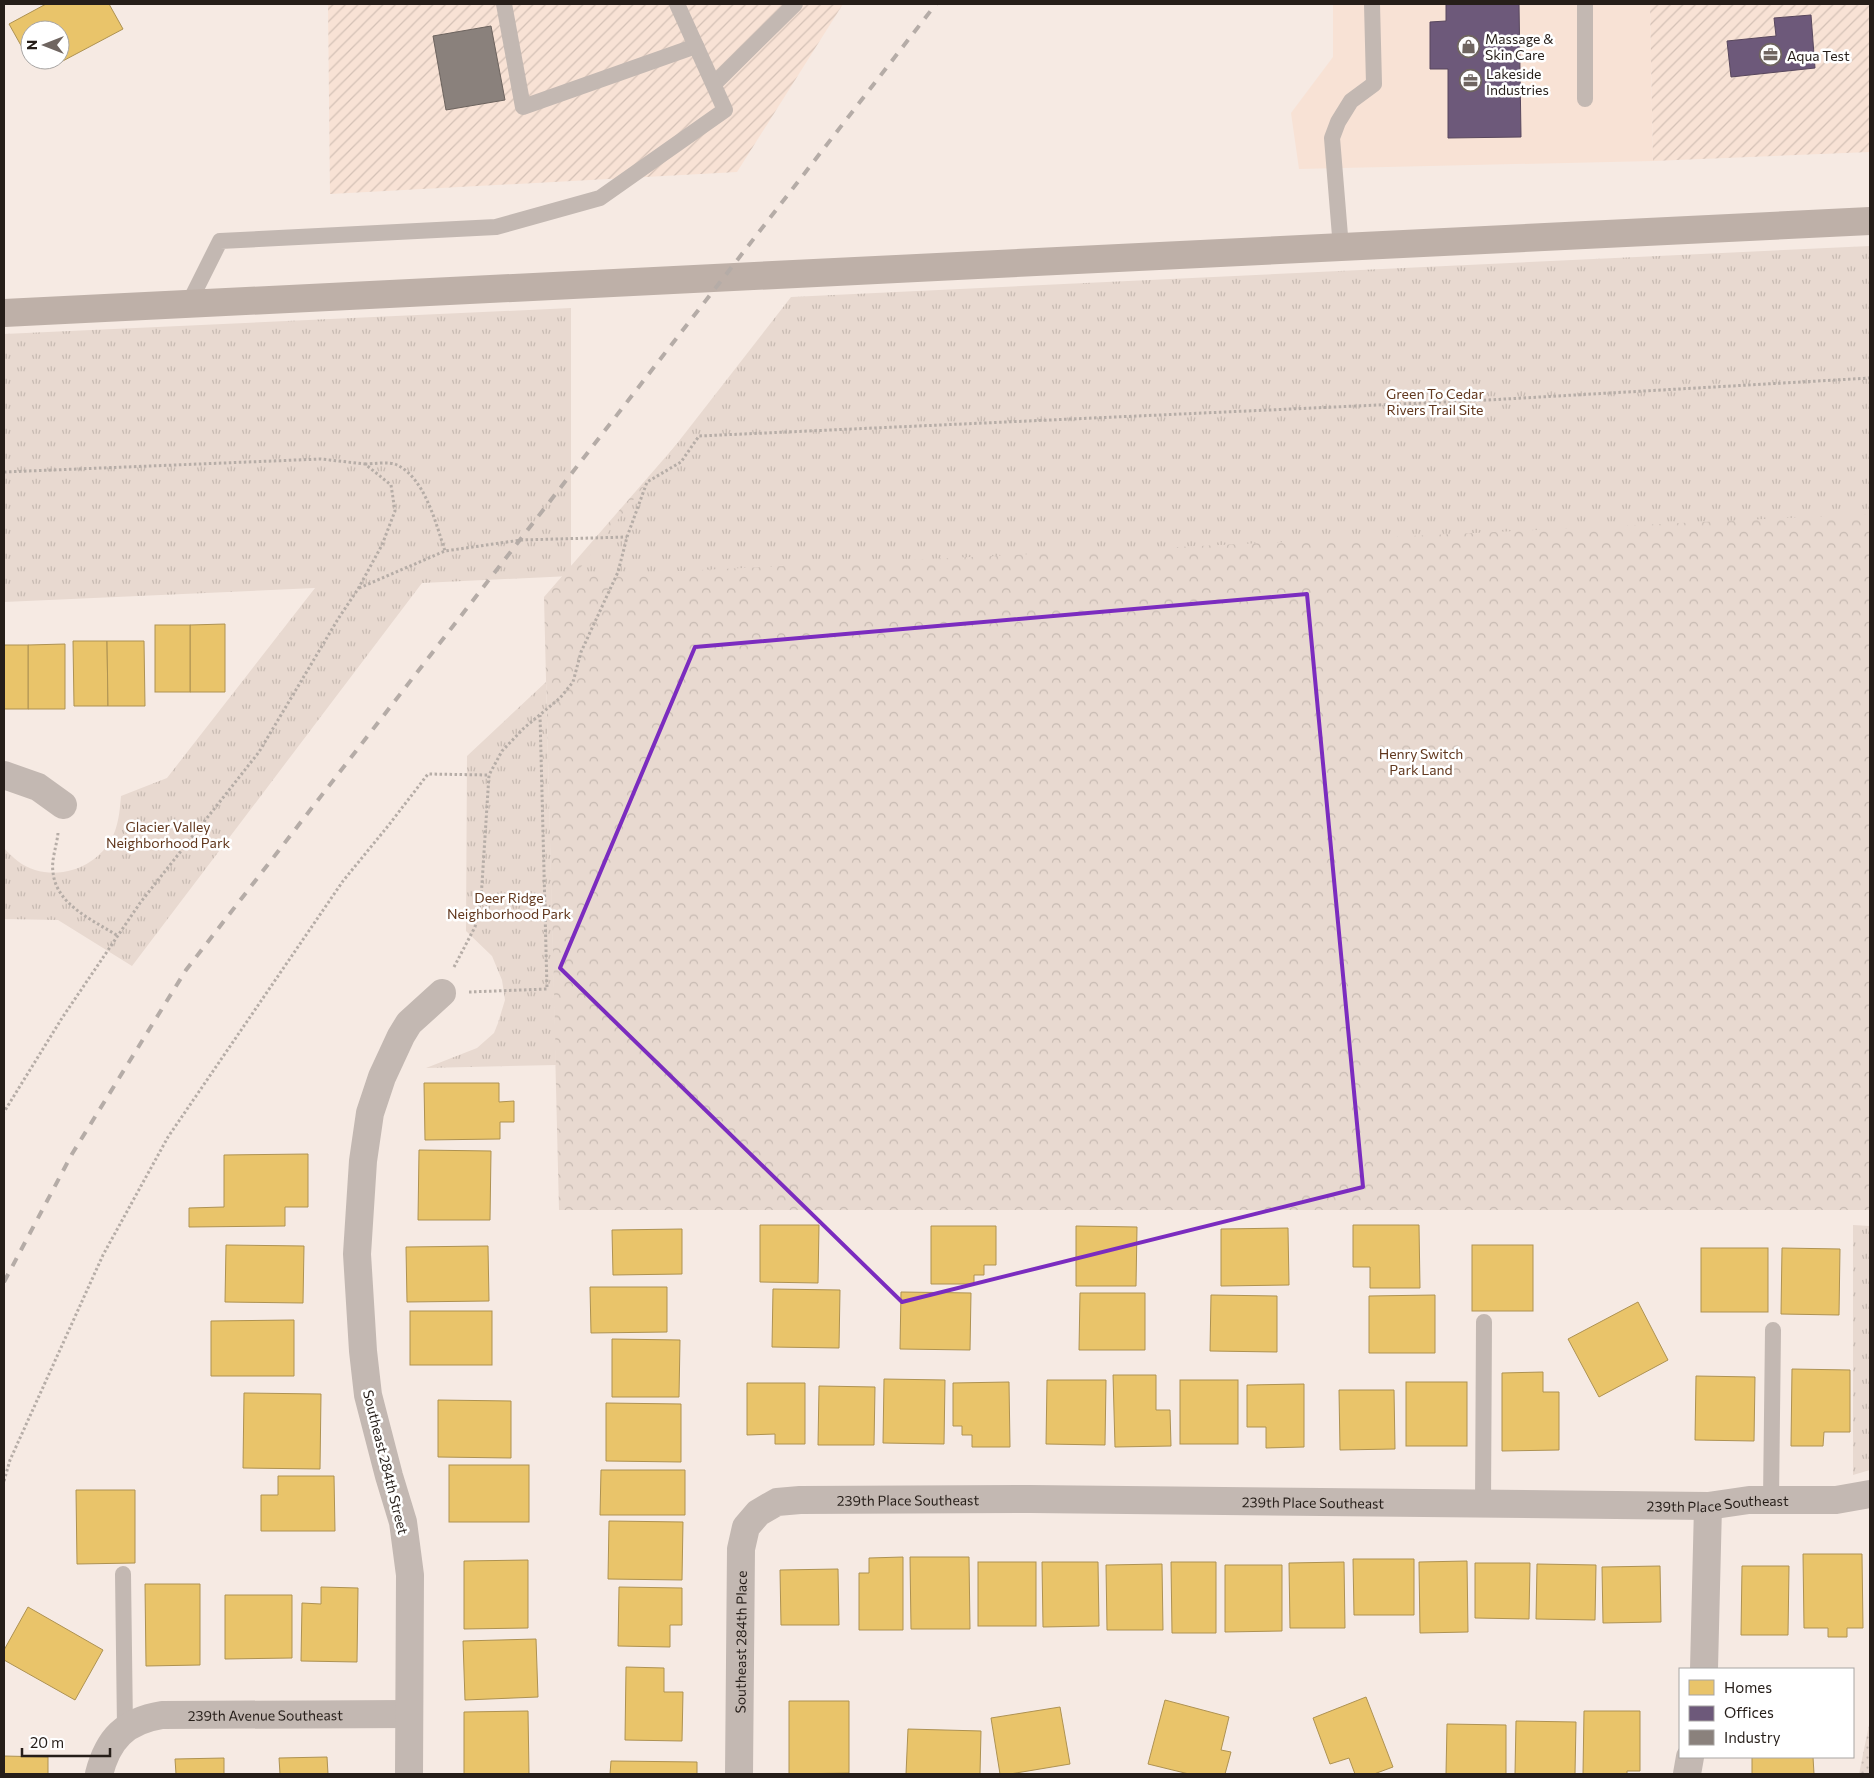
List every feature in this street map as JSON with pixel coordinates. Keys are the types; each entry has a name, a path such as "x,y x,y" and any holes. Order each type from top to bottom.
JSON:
{"main road":[{"path":"4,313 848,273 1870,221"}],"street":[{"path":"4,775 38,786 63,805"},
{"name":"Southeast 284th Street","path":"409,1774 410,1575 403,1522 368,1395 361,1333 356,1254 363,1161 370,1113 382,1077 400,1036 409,1023 442,993"},
{"name":"239th Place Southeast","path":"758,1512 777,1502 800,1500 1030,1499 1708,1506 1749,1500 1836,1500 1870,1494"},
{"path":"1704,1668 1708,1506"},
{"name":"Southeast 284th Place","path":"739,1774 741,1549 746,1528 758,1512"},
{"name":"239th Avenue Southeast","path":"125,1728 146,1718 162,1715 409,1714"},
{"path":"99,1774 108,1748 125,1728"},
{"path":"1686,1774 1690,1758"}],"lane":[{"path":"504,4 523,107 696,46"},
{"path":"189,303 220,241 496,227 600,198 725,110 677,4"},
{"path":"714,84 795,4"},
{"path":"1341,248 1332,138 1338,122 1351,101 1374,84 1372,4"},
{"path":"1585,4 1586,99"},
{"path":"1483,1504 1484,1322"},
{"path":"1770,1500 1772,1330"},
{"path":"123,1574 125,1728"}],"path":[{"path":"540,715 547,989 442,993 475,927 481,899 489,775 502,751 524,728 560,698 573,682 581,652 618,572 627,537 647,482 681,462 699,436 1478,400 1870,378"},
{"path":"4,472 321,459 365,464 396,464 417,481 432,513 446,552"},
{"path":"4,1112 62,1018 140,903 259,752 338,619 358,589 382,545 395,511 391,485 365,464"},
{"path":"358,589 446,552 521,540 627,537"},
{"path":"4,1481 10,1460 103,1255 168,1137 343,881 428,774 489,775"},
{"path":"63,805 53,868 59,892 67,903 118,936"}],"highlighted area":[{"path":"1307,594 1363,1187 902,1302 560,968 695,647"}],"shaded area":[{"path":"328,4 843,4 737,172 330,194"},
{"path":"1333,4 1650,4 1653,161 1299,169 1291,113 1333,57"},
{"path":"1650,4 1870,4 1870,152 1653,161"}],"green space":[{"name":"Green To Cedar Rivers Trail Site","path":"1870,246 1870,514 574,576 791,297"},
{"name":"Henry Switch Park Land","path":"1870,290 1870,1210 559,1210 544,597 761,347"},
{"name":"Glacier Valley Neighborhood Park","path":"571,308 571,576 422,583 132,966 58,920 4,919 4,848 26,866 47,872 71,870 93,860 110,842 115,831 121,796 167,778 315,588 4,602 4,334"},
{"name":"Deer Ridge Neighborhood Park","path":"546,682 556,1065 426,1068 477,1048 494,1033 498,1023 505,1000 502,980 492,956 466,931 467,756"},
{"path":"1853,1225 1870,1226 1870,1470 1853,1475"},
{"path":"1870,1720 1870,1774 1859,1774"}],"building: Homes":[{"path":"46,4 109,4 123,29 70,57 70,20 20,20 20,44 9,24"},
{"path":"225,624 225,692 190,692 190,625"},
{"path":"155,625 190,625 190,692 155,692"},
{"path":"73,641 107,641 108,706 74,706"},
{"path":"107,641 144,641 145,706 108,706"},
{"path":"65,644 65,709 28,709 28,645"},
{"path":"4,645 28,645 28,709 4,709"},
{"path":"424,1083 499,1083 499,1102 514,1101 514,1122 500,1122 500,1139 425,1140"},
{"path":"419,1150 491,1151 490,1220 418,1220"},
{"path":"308,1154 308,1207 285,1207 285,1226 189,1227 189,1208 224,1207 224,1155"},
{"path":"760,1225 819,1225 818,1283 760,1282"},
{"path":"1353,1225 1419,1225 1420,1288 1370,1288 1370,1267 1353,1267"},
{"path":"931,1226 996,1226 996,1265 984,1265 984,1275 974,1275 974,1284 931,1284"},
{"path":"1076,1226 1137,1227 1136,1286 1076,1286"},
{"path":"1288,1228 1289,1285 1221,1286 1221,1229"},
{"path":"682,1229 682,1274 613,1275 612,1230"},
{"path":"226,1245 304,1246 303,1303 225,1302"},
{"path":"1472,1245 1533,1245 1533,1311 1472,1311"},
{"path":"488,1246 489,1301 407,1302 406,1247"},
{"path":"1701,1248 1768,1248 1768,1312 1701,1312"},
{"path":"1782,1248 1840,1249 1839,1315 1781,1314"},
{"path":"590,1287 667,1287 667,1332 591,1333"},
{"path":"773,1289 840,1290 839,1348 772,1347"},
{"path":"901,1292 971,1293 970,1350 900,1349"},
{"path":"1080,1293 1145,1293 1145,1350 1079,1350"},
{"path":"1211,1295 1277,1296 1277,1352 1210,1351"},
{"path":"1435,1295 1435,1353 1369,1353 1369,1296"},
{"path":"1638,1302 1668,1360 1599,1397 1568,1339"},
{"path":"410,1311 492,1311 492,1365 410,1365"},
{"path":"294,1320 294,1376 211,1376 211,1321"},
{"path":"612,1339 680,1340 679,1397 612,1397"},
{"path":"1792,1369 1850,1370 1850,1432 1824,1432 1823,1446 1791,1446"},
{"path":"1543,1372 1543,1392 1559,1392 1559,1450 1502,1451 1502,1373"},
{"path":"1113,1375 1156,1375 1156,1410 1170,1410 1171,1446 1115,1447"},
{"path":"1696,1376 1755,1377 1754,1441 1695,1440"},
{"path":"884,1379 945,1380 944,1444 883,1443"},
{"path":"1047,1380 1106,1380 1105,1445 1046,1444"},
{"path":"1180,1380 1238,1380 1238,1444 1180,1444"},
{"path":"1009,1382 1010,1447 972,1447 972,1435 962,1435 962,1426 953,1426 953,1383"},
{"path":"1406,1382 1467,1382 1467,1446 1406,1446"},
{"path":"747,1383 805,1383 805,1444 775,1444 775,1434 747,1435"},
{"path":"1304,1384 1304,1447 1266,1448 1266,1427 1247,1427 1247,1385"},
{"path":"819,1386 875,1387 874,1445 818,1445"},
{"path":"1339,1390 1394,1390 1395,1449 1340,1450"},
{"path":"244,1393 321,1394 320,1469 243,1468"},
{"path":"438,1400 511,1401 511,1458 438,1457"},
{"path":"606,1403 681,1404 681,1462 606,1461"},
{"path":"449,1465 529,1465 529,1522 449,1522"},
{"path":"601,1470 685,1470 685,1515 600,1515"},
{"path":"278,1476 334,1476 335,1531 261,1531 261,1495 278,1495"},
{"path":"76,1490 135,1490 135,1563 77,1564"},
{"path":"609,1521 683,1522 682,1580 608,1579"},
{"path":"1803,1554 1862,1554 1863,1628 1847,1628 1847,1637 1828,1637 1828,1628 1804,1628"},
{"path":"903,1557 903,1630 859,1630 859,1573 869,1573 869,1558"},
{"path":"910,1557 969,1557 970,1629 911,1629"},
{"path":"1353,1559 1414,1559 1414,1615 1354,1615"},
{"path":"528,1560 528,1628 464,1629 464,1561"},
{"path":"1467,1561 1468,1632 1420,1633 1419,1562"},
{"path":"978,1562 1036,1562 1036,1626 978,1626"},
{"path":"1042,1562 1098,1562 1099,1626 1043,1627"},
{"path":"1171,1562 1216,1562 1216,1633 1172,1633"},
{"path":"1344,1562 1345,1628 1290,1628 1289,1563"},
{"path":"1475,1563 1530,1563 1529,1619 1475,1618"},
{"path":"1162,1564 1163,1630 1107,1630 1106,1565"},
{"path":"1537,1564 1596,1565 1595,1620 1536,1619"},
{"path":"1225,1565 1282,1565 1282,1631 1225,1632"},
{"path":"1660,1566 1661,1622 1603,1623 1602,1567"},
{"path":"1742,1566 1789,1566 1788,1635 1741,1635"},
{"path":"838,1569 839,1625 781,1625 780,1570"},
{"path":"145,1584 200,1584 200,1665 146,1666"},
{"path":"321,1587 358,1588 357,1662 301,1661 302,1603 321,1604"},
{"path":"619,1587 682,1588 682,1625 670,1625 670,1647 618,1646"},
{"path":"225,1595 292,1595 292,1658 225,1659"},
{"path":"28,1607 103,1650 75,1700 4,1660 4,1650"},
{"path":"536,1639 538,1697 465,1700 463,1641"},
{"path":"626,1667 664,1668 664,1692 683,1692 682,1741 625,1740"},
{"path":"1366,1697 1393,1767 1374,1774 1355,1774 1349,1758 1330,1764 1313,1718"},
{"path":"1165,1700 1229,1717 1221,1750 1231,1752 1225,1774 1189,1774 1148,1764"},
{"path":"789,1701 849,1701 849,1773 789,1774"},
{"path":"1060,1707 1070,1764 1000,1774 991,1718"},
{"path":"528,1711 529,1774 464,1774 464,1712"},
{"path":"1584,1711 1640,1711 1640,1771 1627,1771 1627,1774 1583,1774"},
{"path":"1516,1721 1576,1722 1575,1774 1515,1774"},
{"path":"1447,1724 1506,1725 1506,1774 1446,1774"},
{"path":"908,1729 981,1731 980,1774 906,1774"},
{"path":"4,1756 48,1757 48,1774 4,1774"},
{"path":"327,1757 328,1774 280,1774 279,1758"},
{"path":"224,1758 224,1774 176,1774 175,1759"},
{"path":"1752,1758 1813,1758 1814,1774 1752,1774"},
{"path":"611,1761 697,1762 697,1774 610,1774"}],"building: Offices":[{"path":"1446,4 1519,4 1521,137 1448,138 1448,69 1430,69 1430,22 1446,21"},
{"name":"Aqua Test","path":"1811,15 1815,68 1731,77 1727,41 1776,36 1774,18"}],"building: Industry":[{"path":"491,26 505,100 446,110 433,36"}],"railway":[{"path":"4,1282 72,1154 186,970 936,4"}],"place":[{"name":"Massage & Skin Care","path":"1469,46"},
{"name":"Aqua Test","path":"1771,55"},
{"name":"Lakeside Industries","path":"1470,81"}]}
